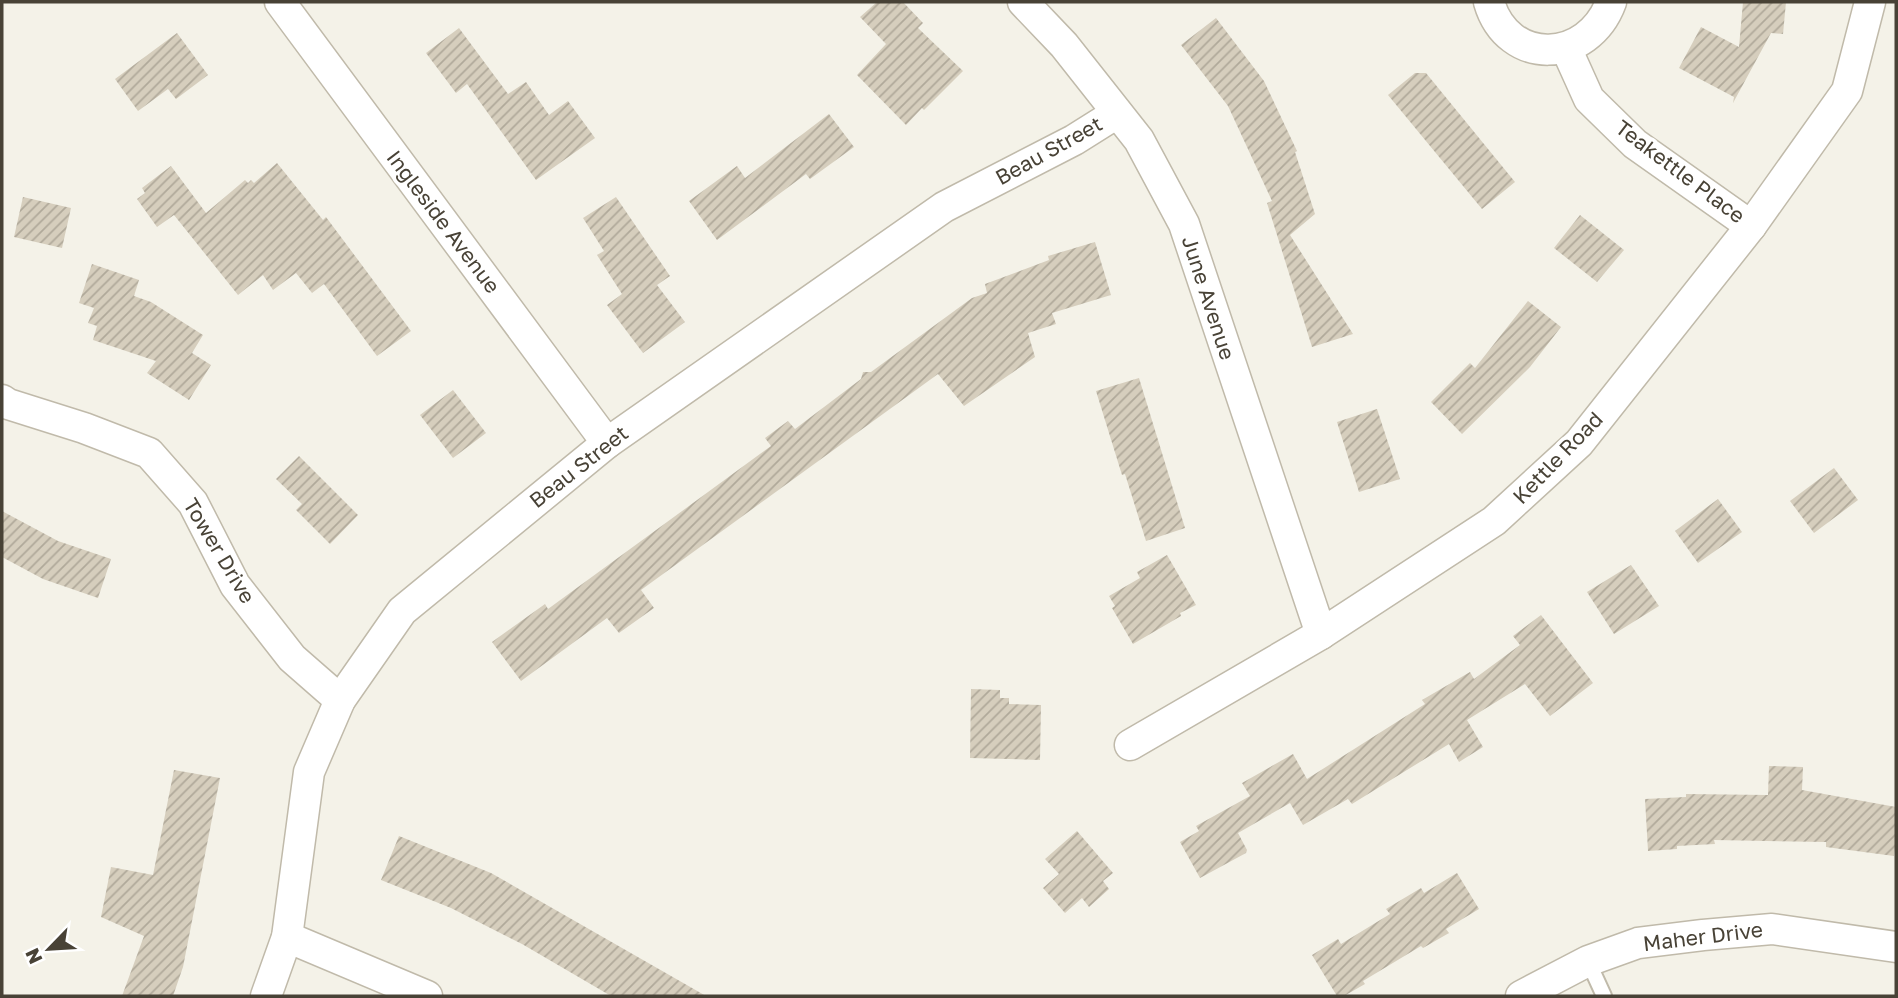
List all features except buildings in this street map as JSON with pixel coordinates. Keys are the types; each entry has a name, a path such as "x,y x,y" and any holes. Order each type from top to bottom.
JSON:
{"street":[{"name":"Ingleside Avenue","path":"280,2 607,443"},
{"name":"June Avenue","path":"1023,2 1064,45 1139,140 1184,224 1321,634"},
{"path":"1489,2 1505,32 1523,44 1545,50 1566,48 1586,38 1601,23 1611,2"},
{"name":"Kettle Road","path":"1130,745 1321,634 1494,522 1579,443 1751,226 1847,91 1870,2"},
{"name":"Teakettle Place","path":"1566,48 1589,99 1635,144 1751,226"},
{"name":"Beau Street","path":"265,996 287,937 309,772 340,700 402,611 607,443 944,207 1074,140 1117,113"},
{"name":"Tower Drive","path":"2,400 149,453 193,503 235,585 292,657 340,700"},
{"name":"Maher Drive","path":"1521,996 1588,961 1638,943 1772,929 1896,947"},
{"path":"287,937 427,996"}],"lane":[{"path":"1588,961 1604,996"}]}
